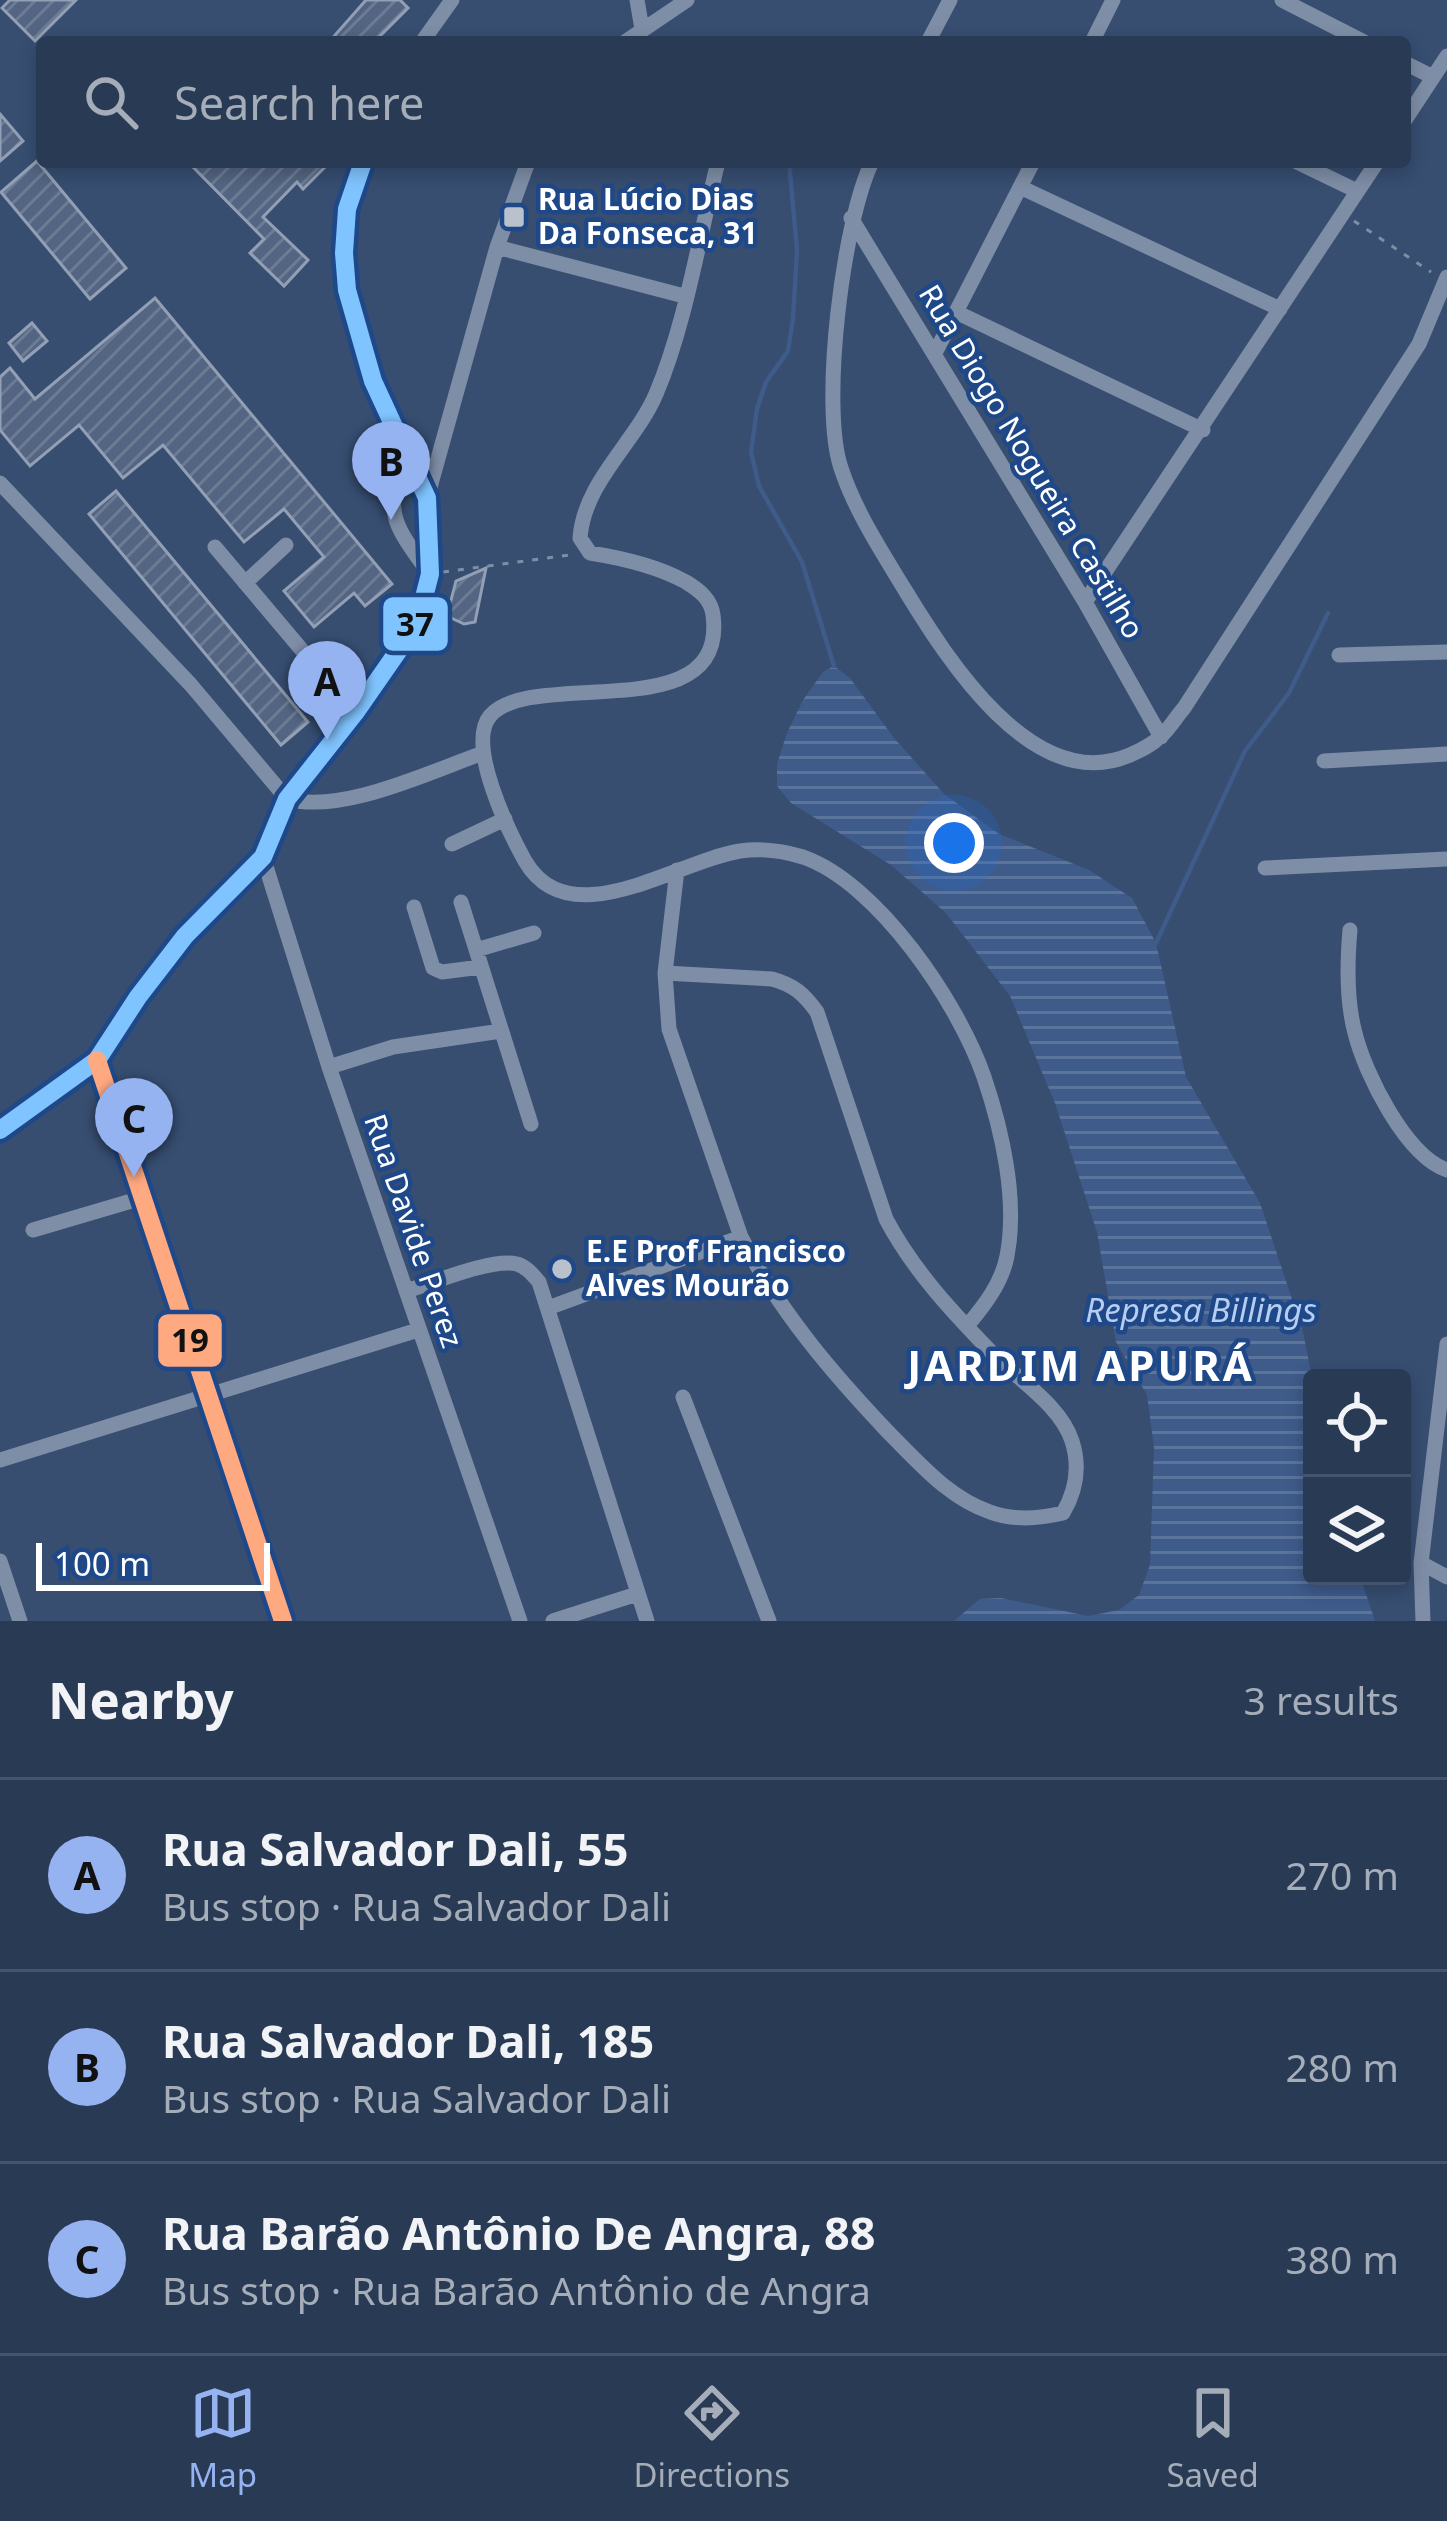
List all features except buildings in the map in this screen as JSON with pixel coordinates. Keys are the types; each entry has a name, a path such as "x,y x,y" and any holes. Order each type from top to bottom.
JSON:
{"street":[{"path":"426,36 452,0"},
{"path":"637,0 642,29"},
{"path":"633,36 663,5 687,0"},
{"path":"931,36 950,0"},
{"path":"1096,36 1113,0"},
{"path":"1282,0 1352,36"},
{"path":"1411,111 1447,56"},
{"path":"1411,66 1433,77"},
{"path":"0,1130 98,1060 176,947 263,857 287,799 412,631 430,574 430,522 424,491 373,380 346,290 347,209 361,168"},
{"path":"424,491 497,247 526,168"},
{"path":"716,168 656,396 585,509 580,538 590,553 648,567 701,592 712,608 710,648 700,664 659,685 506,706 492,713 485,725 483,754 531,871 557,892 604,893 745,850 778,851 829,869 886,919 950,1005 984,1075 1003,1148 1007,1259 988,1301 967,1326"},
{"path":"870,168 850,218 834,385 834,432 841,468 887,560 979,696 1029,742 1067,759 1118,760 1161,736 1243,621 1419,344 1446,279"},
{"path":"935,353 1030,168"},
{"path":"1310,168 1358,191"},
{"path":"1085,602 1373,168"},
{"path":"1020,187 1280,309"},
{"name":"Rua Diogo Nogueira Castilho","path":"850,218 1085,602 1161,736"},
{"path":"497,247 684,296"},
{"path":"958,313 1203,430"},
{"path":"399,443 392,511 399,530 430,574"},
{"path":"0,483 191,685 287,799 327,802 483,754"},
{"path":"392,489 409,483 424,491"},
{"path":"399,530 418,532 430,522"},
{"path":"245,583 286,545"},
{"path":"215,548 355,713"},
{"path":"1340,655 1447,652"},
{"path":"1324,761 1447,754"},
{"path":"452,844 506,819"},
{"name":"Rua Davide Perez","path":"263,857 329,1067 520,1621"},
{"path":"1264,868 1447,859"},
{"path":"665,973 772,979 804,994 817,1012 886,1219 914,1266 1059,1417 1072,1441 1076,1471 1072,1498 1063,1513 1041,1519 990,1512 960,1497 931,1475 792,1323 741,1237 669,1030 665,973 677,870"},
{"path":"461,902 531,1124"},
{"path":"414,907 436,971 534,933"},
{"path":"1350,930 1349,992 1360,1051 1418,1152 1447,1170"},
{"path":"329,1067 393,1046 501,1031"},
{"path":"98,1060 283,1621"},
{"path":"33,1230 146,1197"},
{"path":"548,1308 741,1237"},
{"path":"406,1291 497,1264 516,1264 539,1282 647,1621"},
{"path":"0,1460 418,1330"},
{"path":"1423,1621 1421,1559 1447,1344"},
{"path":"683,1397 769,1621"},
{"path":"1421,1559 1447,1577"},
{"path":"0,1561 20,1621"},
{"path":"553,1621 637,1594"}],"path":[{"path":"1352,219 1446,279"},
{"path":"430,574 590,553"}],"water":[{"name":"Represa Billings","path":"834,666 850,678 944,794 999,834 1089,870 1132,898 1156,943 1186,1077 1260,1203 1303,1332 1310,1369 1303,1369 1303,1585 1363,1585 1375,1621 954,1621 980,1599 1001,1598 1088,1616 1119,1610 1139,1595 1150,1565 1154,1448 1147,1395 1116,1342 1097,1232 1055,1103 1010,996 946,913 891,865 791,803 777,786 777,764 787,733 823,672"}],"waterway":[{"path":"790,168 797,250 793,319 788,351 766,382 757,409 751,452 759,486 802,562 834,666"},
{"path":"1156,943 1245,751 1289,693 1328,613"}],"transit line":[{"name":"37","path":"0,1130 97,1060 185,936 263,857 287,799 355,713 420,613 430,574 427,498 373,381 347,290 347,209 361,168"},
{"name":"19","path":"97,1060 283,1621"}],"place":[{"name":"Rua Lúcio Dias Da Fonseca, 31","path":"514,217"},
{"name":"Rua Salvador Dali, 185","path":"391,520"},
{"name":"Rua Salvador Dali, 55","path":"327,740"},
{"name":"Rua Barão Antônio De Angra, 88","path":"134,1177"},
{"name":"E.E Prof Francisco Alves Mourão","path":"562,1269"}],"district":[{"name":"JARDIM APURÁ","path":"1081,1366"}]}
